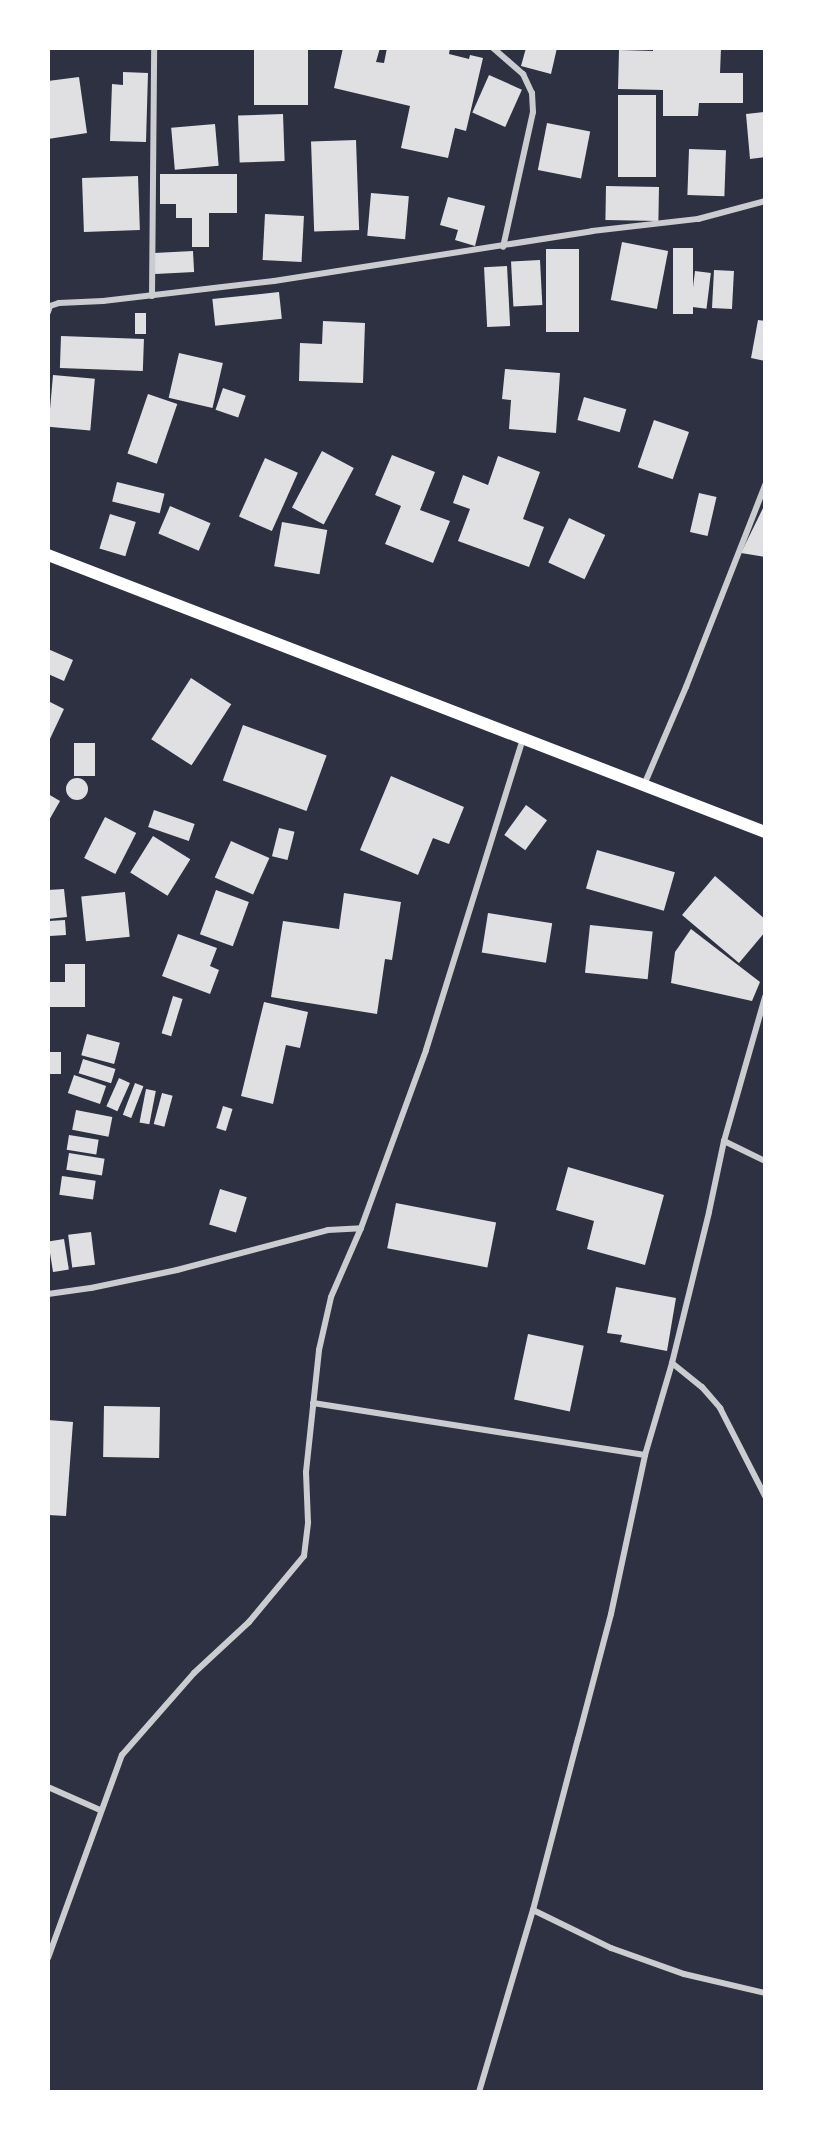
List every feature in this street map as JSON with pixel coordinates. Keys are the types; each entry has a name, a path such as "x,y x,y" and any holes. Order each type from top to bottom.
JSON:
{"main road":[{"path":"48,555 369,681 765,832"}],"street":[{"path":"152,296 154,48"},
{"path":"493,48 523,74 532,93 533,112 503,247"},
{"path":"48,312 50,306 59,303 152,296 285,279 503,247 592,231 698,219 765,201"},
{"path":"644,785 765,485"},
{"path":"48,1958 100,1810 122,1755 194,1673 249,1622 304,1556 308,1522 306,1472 313,1403 319,1350 331,1297 361,1228 426,1050 523,738"},
{"path":"479,2092 533,1910 611,1614 645,1455 672,1364 724,1141 765,997"},
{"path":"724,1141 765,1161"},
{"path":"48,1294 91,1288 177,1270 318,1232 361,1228"},
{"path":"672,1364 702,1388 720,1408 765,1496"},
{"path":"313,1403 645,1455"},
{"path":"48,1787 100,1810"},
{"path":"533,1910 611,1948 684,1974 765,1993"}],"building":[{"path":"343,48 380,48 376,62 384,63 387,48 450,48 449,54 469,59 470,55 483,58 466,131 455,128 448,158 401,148 410,106 334,88"},
{"path":"526,48 557,48 551,74 521,66"},
{"path":"653,48 721,48 720,73 743,73 743,103 699,103 698,116 663,116 663,90 618,89 619,50 653,51"},
{"path":"254,49 308,49 308,105 254,105"},
{"path":"123,72 148,73 146,142 110,141 112,84 123,85"},
{"path":"489,75 522,90 505,127 472,112"},
{"path":"79,77 87,133 48,139 48,81"},
{"path":"618,95 656,95 656,177 618,177"},
{"path":"764,112 765,157 750,159 746,114"},
{"path":"283,114 285,161 240,163 238,116"},
{"path":"547,123 590,131 581,179 538,170"},
{"path":"215,124 219,166 175,170 171,128"},
{"path":"356,140 359,230 314,232 311,142"},
{"path":"689,149 726,150 724,196 687,195"},
{"path":"160,174 237,174 237,213 209,213 209,247 192,247 192,218 176,218 176,204 160,204"},
{"path":"138,176 140,230 84,232 82,178"},
{"path":"606,186 659,187 658,221 605,220"},
{"path":"371,193 409,196 405,239 367,236"},
{"path":"448,197 485,206 475,246 455,240 458,230 440,225"},
{"path":"265,214 304,216 302,262 263,260"},
{"path":"622,242 668,251 657,309 611,300"},
{"path":"673,248 693,248 693,314 673,314"},
{"path":"546,249 579,249 579,332 546,332"},
{"path":"193,251 194,272 155,274 154,253"},
{"path":"540,260 542,305 513,306 511,262"},
{"path":"507,266 510,326 487,327 484,267"},
{"path":"714,270 734,271 732,309 712,308"},
{"path":"695,271 711,273 706,309 691,307"},
{"path":"279,292 282,319 215,326 212,299"},
{"path":"135,313 146,313 146,334 135,334"},
{"path":"758,320 765,321 765,361 751,358"},
{"path":"323,321 365,323 363,383 299,381 300,343 322,344"},
{"path":"61,336 144,339 143,371 60,368"},
{"path":"179,353 223,363 212,408 169,398"},
{"path":"505,369 560,373 556,433 509,429 511,400 502,399"},
{"path":"53,375 95,379 90,430 48,427"},
{"path":"223,388 246,396 238,418 216,410"},
{"path":"148,394 177,404 157,464 127,454"},
{"path":"584,397 626,409 620,432 577,420"},
{"path":"654,420 689,432 673,479 638,467"},
{"path":"322,451 354,468 324,524 292,508"},
{"path":"392,455 435,472 420,510 450,521 433,563 385,544 401,506 375,495"},
{"path":"498,456 540,472 523,519 544,527 529,567 458,541 470,509 453,503 463,475 488,485"},
{"path":"265,458 298,473 272,531 239,516"},
{"path":"117,482 165,494 160,513 112,501"},
{"path":"699,493 717,497 708,536 690,532"},
{"path":"765,504 765,557 741,553"},
{"path":"170,506 211,523 199,551 158,534"},
{"path":"110,514 136,522 125,556 99,548"},
{"path":"569,518 605,535 585,579 548,562"},
{"path":"282,522 327,530 319,574 274,566"},
{"path":"48,649 73,660 64,681 48,674"},
{"path":"191,678 231,704 191,765 151,739"},
{"path":"48,701 64,709 48,743"},
{"path":"243,725 327,755 306,811 223,780"},
{"path":"74,743 95,743 95,776 74,776"},
{"path":"391,776 464,807 449,844 433,838 418,875 360,850"},
{"path":"77,778 85,781 88,789 85,797 77,800 69,797 66,789 69,781"},
{"path":"48,794 60,801 48,822"},
{"path":"526,805 547,820 525,850 504,835"},
{"path":"154,810 195,824 189,841 148,827"},
{"path":"105,817 136,833 115,874 84,858"},
{"path":"279,828 295,832 288,860 272,856"},
{"path":"153,836 190,859 168,896 130,872"},
{"path":"231,841 269,858 253,895 215,878"},
{"path":"597,850 675,872 664,911 586,888"},
{"path":"715,876 765,919 765,932 739,963 682,915"},
{"path":"64,889 67,917 48,919 48,890"},
{"path":"216,890 249,902 233,946 200,934"},
{"path":"125,892 130,937 86,941 81,897"},
{"path":"344,893 401,902 392,960 385,959 377,1014 271,997 283,921 339,929"},
{"path":"488,913 552,923 546,963 482,953"},
{"path":"65,920 66,935 50,936 49,921"},
{"path":"590,925 653,932 648,979 585,973"},
{"path":"691,929 760,982 752,1001 671,983 675,952"},
{"path":"178,934 217,948 210,966 219,970 210,994 162,976"},
{"path":"65,964 85,964 85,1007 48,1007 48,982 65,982"},
{"path":"173,996 183,999 171,1036 162,1033"},
{"path":"264,1002 308,1012 300,1048 286,1045 273,1104 241,1096"},
{"path":"87,1034 120,1043 114,1064 81,1055"},
{"path":"48,1052 61,1052 61,1074 48,1074"},
{"path":"83,1059 116,1069 111,1083 79,1073"},
{"path":"74,1075 106,1086 100,1104 68,1093"},
{"path":"119,1078 130,1083 117,1111 106,1106"},
{"path":"135,1083 143,1086 131,1118 123,1115"},
{"path":"146,1089 156,1091 149,1124 140,1122"},
{"path":"162,1093 173,1096 164,1127 154,1124"},
{"path":"223,1106 233,1109 226,1131 216,1128"},
{"path":"76,1110 112,1117 109,1137 72,1130"},
{"path":"69,1135 99,1140 96,1155 67,1150"},
{"path":"69,1153 105,1159 102,1175 66,1170"},
{"path":"568,1167 664,1195 645,1265 587,1249 594,1221 556,1210"},
{"path":"62,1176 96,1181 93,1200 59,1195"},
{"path":"220,1189 247,1197 236,1233 209,1224"},
{"path":"396,1203 496,1222 487,1268 387,1248"},
{"path":"91,1232 95,1265 72,1268 68,1235"},
{"path":"64,1239 69,1270 53,1272 48,1242"},
{"path":"616,1287 676,1298 667,1351 620,1342 622,1335 607,1333"},
{"path":"528,1334 584,1346 570,1411 514,1400"},
{"path":"104,1406 160,1407 159,1458 103,1457"},
{"path":"48,1420 73,1422 66,1516 48,1515"}]}
